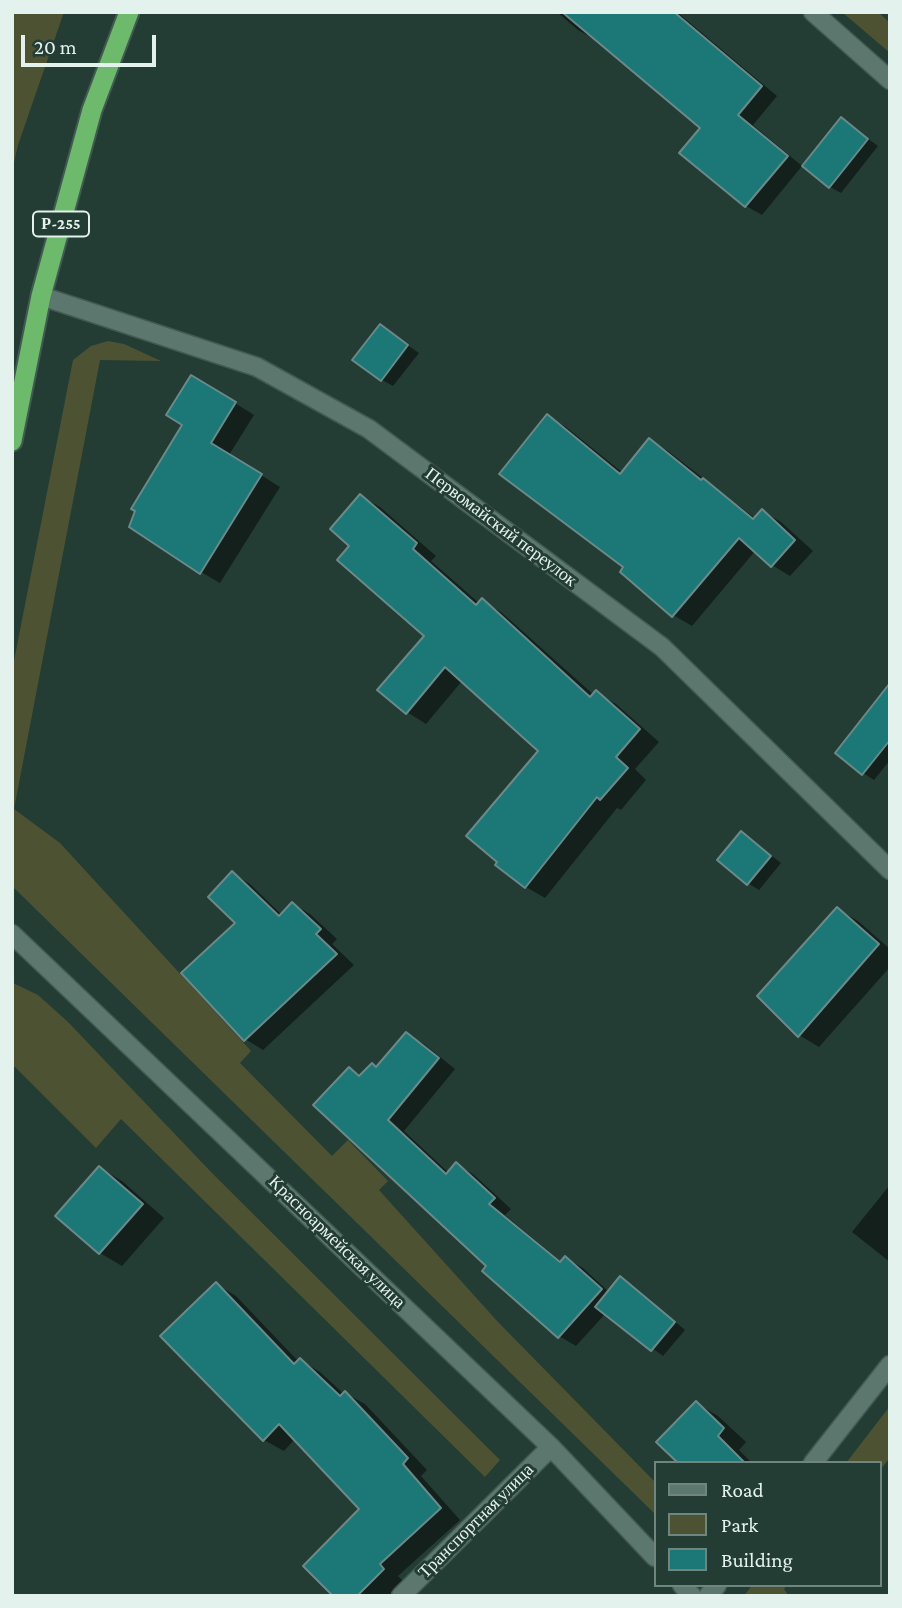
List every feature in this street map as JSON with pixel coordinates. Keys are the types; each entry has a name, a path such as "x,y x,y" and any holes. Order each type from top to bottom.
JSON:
{"highway":[{"name":"Р-255","path":"12,441 41,296 92,110 129,12"}],"street":[{"path":"813,12 890,80"},
{"name":"Первомайский переулок","path":"41,296 257,367 369,429 662,647 890,870"},
{"name":"Красноармейская улица","path":"12,934 551,1447 654,1556"},
{"path":"815,1461 890,1365"},
{"name":"Транспортная улица","path":"401,1596 551,1447"}],"green space":[{"path":"12,12 64,12 18,145 12,171"},
{"path":"842,12 878,12 890,23 890,53"},
{"path":"108,341 124,344 161,361 100,360 14,809 60,843 251,1051 240,1063 332,1156 348,1140 388,1181 379,1190 498,1322 654,1481 654,1513 12,886 12,671 73,360 91,346"},
{"path":"13,983 38,995 68,1022 212,1173 500,1460 485,1477 121,1119 96,1148 12,1064"},
{"path":"890,1406 890,1458 881,1469 881,1461 848,1461"},
{"path":"751,1587 786,1587 784,1589 789,1596 744,1596"}],"building":[{"path":"562,12 674,12 762,86 738,115 788,156 745,207 679,153 700,128"},
{"path":"841,117 868,139 829,188 802,166"},
{"path":"380,324 408,345 381,381 352,360"},
{"path":"191,375 236,402 211,443 262,474 200,574 129,527 135,511 131,509 182,425 166,415"},
{"path":"547,414 620,474 649,438 753,519 762,509 795,540 771,567 739,538 672,617 620,572 623,567 499,474"},
{"path":"360,494 417,543 413,549 476,605 482,598 590,697 596,690 640,729 616,757 628,768 600,800 597,797 525,888 495,865 497,862 466,836 538,751 445,667 406,714 377,690 424,636 337,560 349,546 330,529"},
{"path":"890,683 890,740 862,775 835,753"},
{"path":"741,831 771,856 747,885 717,860"},
{"path":"232,871 279,916 292,902 321,929 316,934 337,954 244,1041 181,973 235,923 208,897"},
{"path":"837,907 879,944 798,1037 757,996"},
{"path":"406,1032 439,1058 388,1120 446,1174 456,1162 495,1198 489,1204 560,1262 565,1256 602,1289 558,1338 482,1271 486,1266 313,1105 349,1067 359,1076 372,1063 376,1067"},
{"path":"99,1166 143,1204 99,1254 55,1216"},
{"path":"620,1276 675,1322 651,1351 595,1307"},
{"path":"216,1282 294,1364 300,1358 340,1396 345,1391 408,1458 403,1464 441,1508 380,1564 384,1569 357,1596 333,1596 303,1566 359,1509 279,1424 263,1441 160,1336"},
{"path":"696,1401 724,1428 718,1436 743,1461 676,1461 656,1442"}]}
